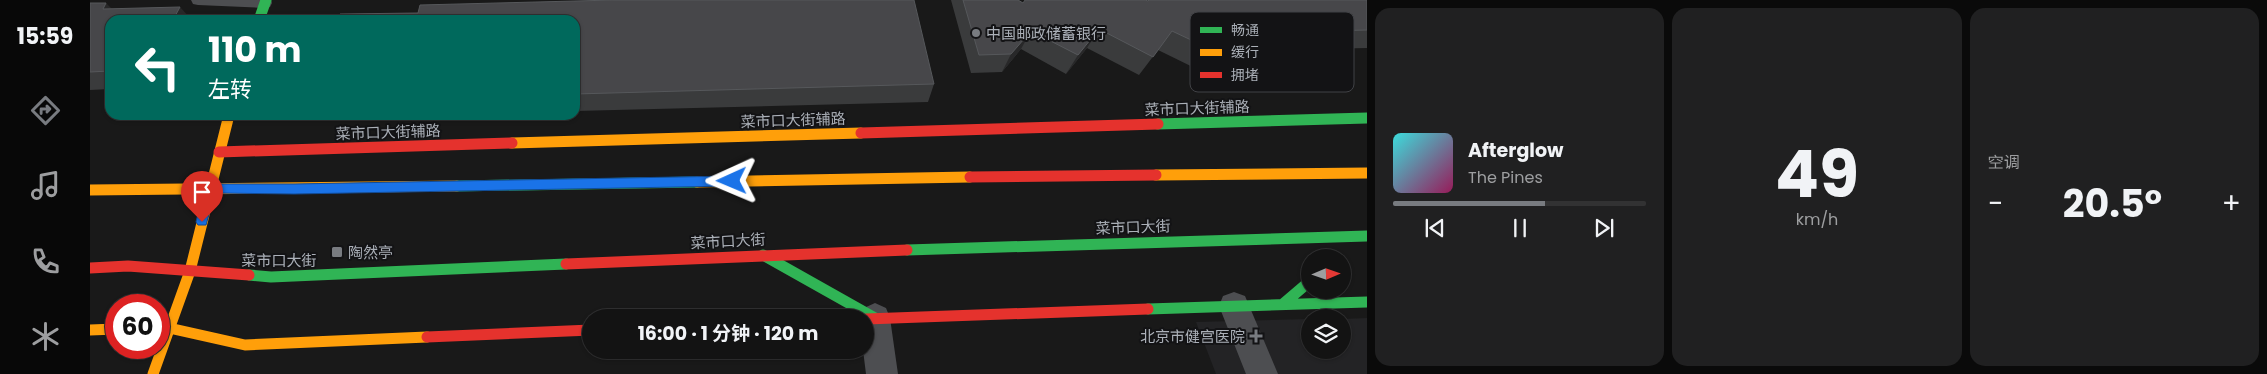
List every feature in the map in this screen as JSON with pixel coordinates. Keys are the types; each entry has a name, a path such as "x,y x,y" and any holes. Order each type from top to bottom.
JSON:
{"main road":[{"path":"261,15 266,1"},
{"name":"菜市口大街辅路","path":"219,152 1367,118"},
{"path":"170,315 190,271 228,120"},
{"path":"90,190 304,189 972,177 1367,174"},
{"path":"1350,247 1365,236"},
{"name":"菜市口大街","path":"90,268 128,266 271,277 763,255 1119,242 1365,236"},
{"path":"763,255 856,309"},
{"path":"1283,304 1301,289"},
{"path":"874,318 1367,302"},
{"path":"90,330 105,329"},
{"path":"170,329 245,345 582,330"},
{"path":"153,374 157,359"}],"street":[{"path":"1234,306 1262,374"},
{"path":"874,333 882,374"}],"lane":[{"path":"198,0 266,1"}],"shaded area":[{"name":"北京市健宫医院","path":"1367,318 1367,374 1216,374 1196,322 1301,319 1301,359 1351,359 1351,319"}],"building":[{"path":"614,0 914,0 934,84 580,94 580,15 340,15 418,13 420,5"},
{"path":"963,0 1018,0 1023,3 1025,0 1367,0 1367,30 1354,30 1354,12 1190,12 1190,39 1172,31 1153,57 1099,29 1078,55 1031,31 1011,54 979,55"},
{"path":"90,3 106,3 103,9 180,7 176,15 105,15 105,71 90,72"}],"traffic: fast":[{"path":"261,15 266,0"},
{"path":"1158,124 1367,118"},
{"path":"457,186 697,182"},
{"path":"907,250 1367,236"},
{"path":"763,255 875,318"},
{"path":"249,275 271,277 566,264"},
{"path":"1283,304 1301,289"},
{"path":"1148,309 1367,302"}],"traffic: slow":[{"path":"153,374 190,271 228,120"},
{"path":"512,143 861,133"},
{"path":"1156,175 1367,173"},
{"path":"697,182 970,177"},
{"path":"90,190 457,186"},
{"path":"170,328 245,345 427,337"},
{"path":"90,330 105,329"}],"traffic: jam":[{"path":"861,133 1158,124"},
{"path":"219,152 512,143"},
{"path":"970,177 1156,175"},
{"path":"566,264 907,250"},
{"path":"90,268 128,266 249,275"},
{"path":"874,319 1148,309"},
{"path":"427,337 582,330"}],"place":[{"name":"中国邮政储蓄银行","path":"976,33"},
{"name":"陶然亭","path":"337,252"},
{"name":"北京市健宫医院","path":"1256,336"}],"route":[{"path":"202,222 210,188 294,189 732,181"}]}
